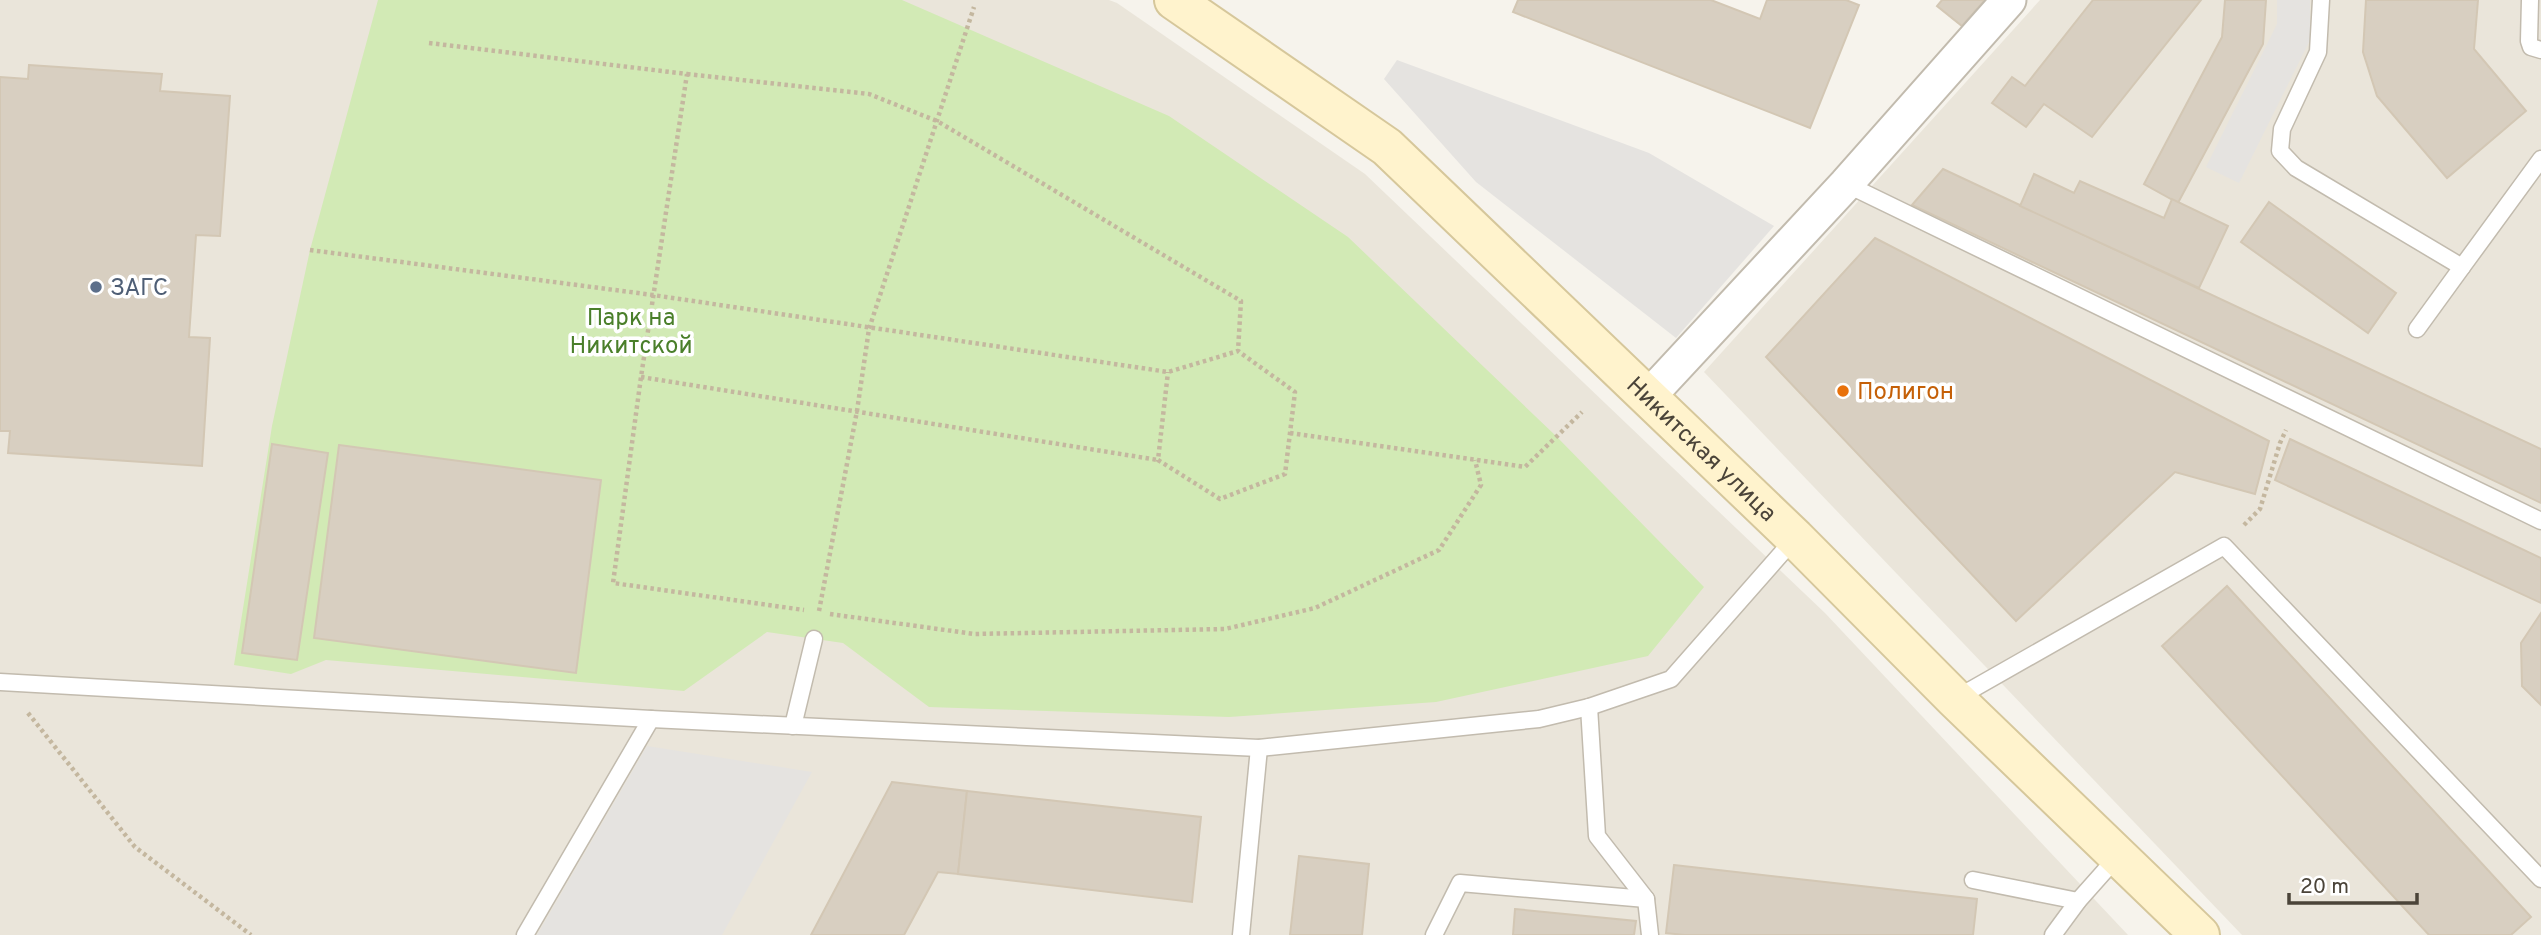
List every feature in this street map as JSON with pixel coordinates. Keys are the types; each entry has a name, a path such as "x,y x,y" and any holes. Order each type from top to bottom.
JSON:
{"street":[{"name":"Никитская улица","path":"1174,0 1387,147 1795,538 1955,699 2200,935"},
{"path":"1648,397 1846,184 2009,0"}],"lane":[{"path":"2321,0 2318,52 2282,129 2280,151 2296,168 2462,267"},
{"path":"2530,0 2529,41 2531,47 2541,50"},
{"path":"2417,329 2541,159"},
{"path":"1846,184 2541,521"},
{"path":"2,682 651,719 1259,748 1539,719 1589,707 1671,679 1795,538"},
{"path":"1955,699 2224,545 2541,879"},
{"path":"793,726 814,639"},
{"path":"1589,707 1597,836 1646,899 1650,935"},
{"path":"525,935 651,719"},
{"path":"1241,935 1259,748"},
{"path":"2053,935 2078,901 2118,856"},
{"path":"1973,880 2078,901"},
{"path":"1434,935 1460,883 1646,899"}],"path":[{"path":"814,639 857,411 869,329 974,7"},
{"path":"429,43 869,94 937,121 1241,302 1238,351"},
{"path":"687,74 613,583 974,634 1225,629 1315,608 1439,551 1481,485 1475,460"},
{"path":"310,250 653,295 1168,372 1238,351"},
{"path":"641,377 1158,460 1220,499 1285,474 1295,392 1238,351"},
{"path":"1158,460 1168,372"},
{"path":"2224,545 2260,509 2280,443 2299,403"},
{"path":"1290,433 1525,467 1582,412"},
{"path":"2,682 135,847 251,935"}],"shaded area":[{"path":"0,0 1109,0 1117,3 1365,174 1825,613 2128,935 0,935"},
{"path":"2040,0 2541,0 2541,935 2242,935 1704,372"},
{"path":"2277,0 2310,0 2310,40 2239,183 2206,167 2277,24"},
{"path":"1397,60 1649,153 1774,226 1676,338 1476,182 1384,79"},
{"path":"647,746 812,772 722,935 537,935"}],"green space":[{"name":"Парк на Никитской","path":"378,0 902,0 1169,116 1348,237 1556,436 1704,587 1648,656 1436,702 1229,717 929,707 843,643 767,632 684,691 326,660 291,674 234,665 272,426 310,250"}],"building":[{"path":"1518,0 1711,0 1760,19 1767,0 1846,0 1859,5 1810,128 1513,12"},
{"path":"1942,0 1985,0 1962,26 1937,6"},
{"path":"2093,0 2201,0 2092,137 2044,104 2026,127 1992,103 2012,77 2025,86"},
{"path":"2225,0 2266,0 2263,44 2178,203 2144,184 2222,37"},
{"path":"2366,0 2478,0 2474,49 2526,111 2447,178 2377,96 2363,52"},
{"name":"ЗАГС","path":"29,65 162,74 160,91 230,96 220,236 196,235 189,337 210,338 202,466 8,453 10,431 0,431 0,77 28,79"},
{"path":"1943,169 2541,449 2541,503 1912,205"},
{"path":"2034,174 2074,193 2080,181 2164,218 2172,199 2228,226 2199,288 2020,206"},
{"path":"2269,202 2396,293 2368,333 2241,242"},
{"path":"1875,238 2269,441 2255,494 2175,472 2016,621 1766,357"},
{"path":"2290,439 2541,558 2541,603 2275,480"},
{"path":"272,444 328,453 297,660 242,653"},
{"path":"339,445 601,480 576,673 314,638"},
{"path":"2227,586 2531,917 2511,935 2429,935 2162,646"},
{"path":"2541,613 2541,705 2522,686 2521,643"},
{"path":"892,782 967,791 958,874 938,872 904,935 811,935"},
{"path":"967,791 1201,817 1192,902 958,874"},
{"path":"1299,856 1369,864 1362,935 1290,935"},
{"path":"1674,865 1977,899 1973,935 1666,933"},
{"path":"1515,909 1636,921 1634,935 1513,935"}],"place":[{"name":"ЗАГС","path":"96,287"},
{"name":"Полигон","path":"1843,391"}]}
